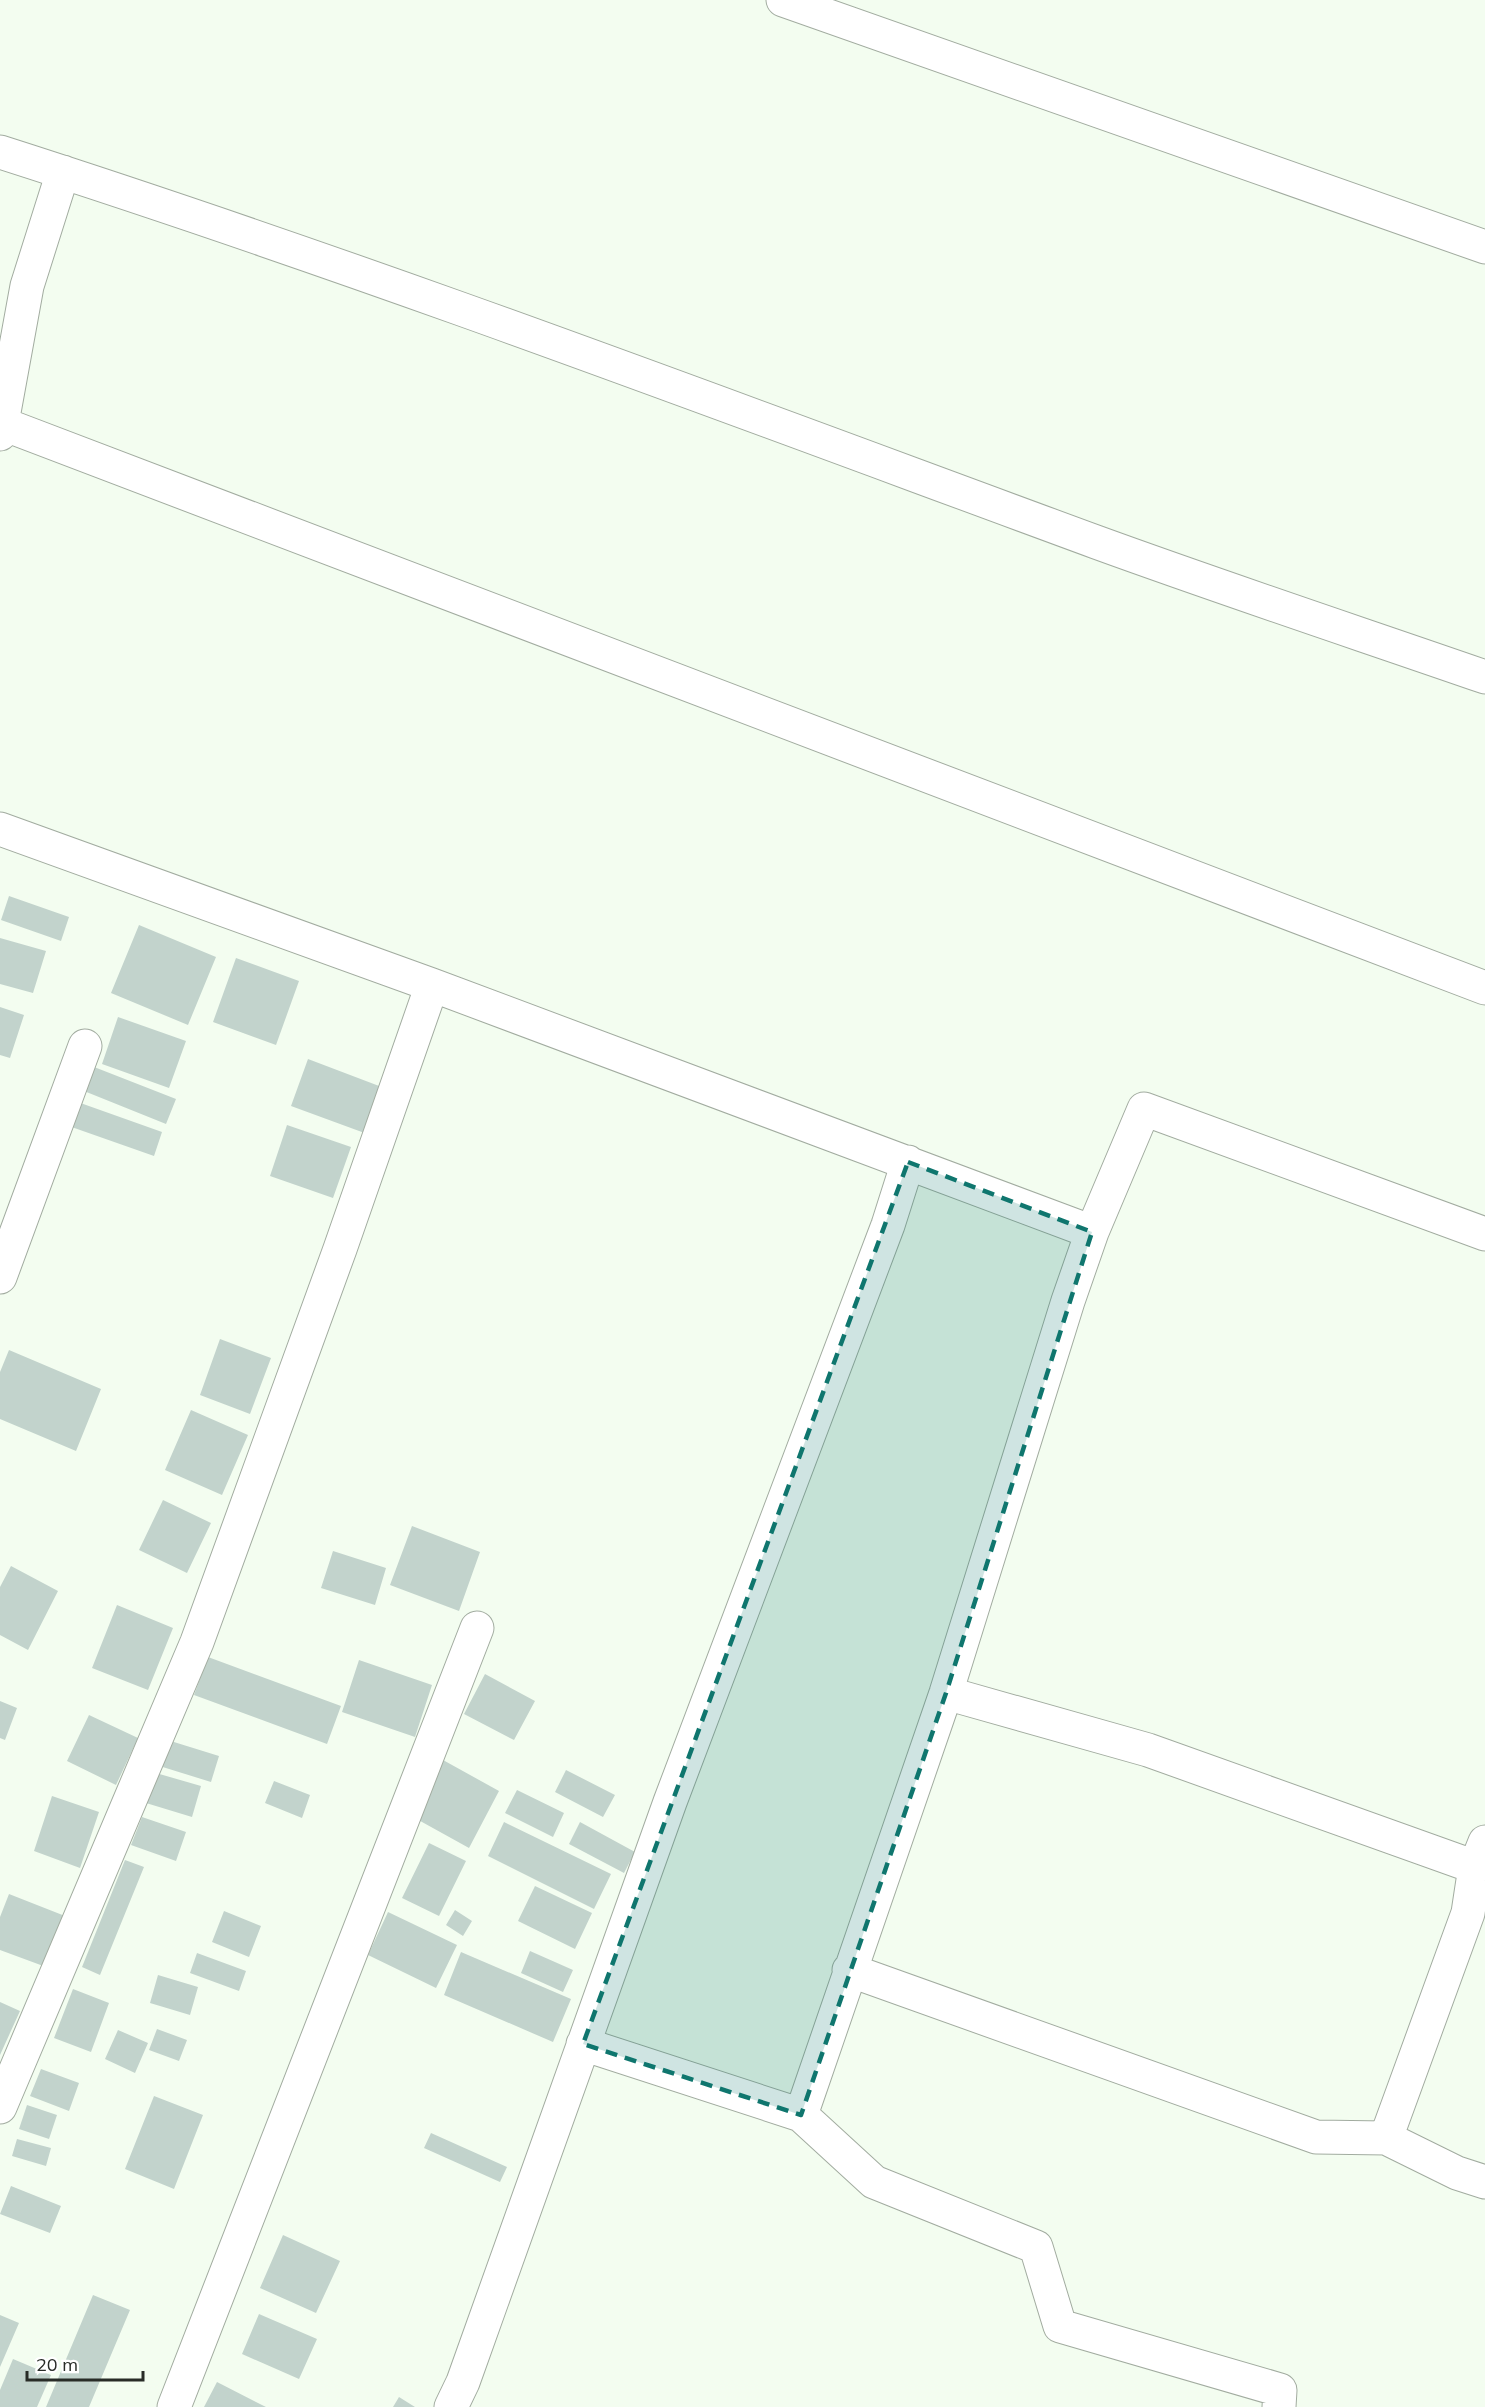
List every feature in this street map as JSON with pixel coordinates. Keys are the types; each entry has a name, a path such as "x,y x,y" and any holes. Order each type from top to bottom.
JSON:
{"street":[{"path":"783,0 1485,247"},
{"path":"0,152 681,388 1101,544 1485,677"},
{"path":"63,172 27,286 1,429 1485,988"},
{"path":"0,829 432,985 1092,1232"},
{"path":"0,2107 197,1642 340,1249 432,985"},
{"path":"0,1277 85,1046"},
{"path":"801,2115 946,1693 1068,1301 1092,1232 1144,1108 1485,1234"},
{"path":"451,2407 670,1802 888,1225 908,1162"},
{"path":"174,2407 477,1628"},
{"path":"946,1693 1148,1750 1480,1855 1468,1913 1386,2138"},
{"path":"849,1970 1316,2137 1386,2138 1457,2173 1485,2182"},
{"path":"583,2044 801,2115 874,2182 1036,2247 1060,2326 1280,2390 1279,2407"}],"highlighted area":[{"path":"908,1162 1092,1232 946,1693 801,2115 583,2044"}],"building":[{"path":"9,896 69,917 61,941 1,920"},
{"path":"139,925 216,957 188,1025 111,993"},
{"path":"0,938 46,951 33,993 0,984"},
{"path":"236,958 299,981 276,1045 213,1022"},
{"path":"0,1007 24,1015 10,1058 0,1055"},
{"path":"118,1017 186,1041 169,1088 102,1064"},
{"path":"308,1059 387,1089 370,1135 291,1106"},
{"path":"89,1065 176,1099 166,1124 79,1089"},
{"path":"72,1100 162,1132 154,1156 63,1124"},
{"path":"287,1125 351,1147 333,1198 270,1176"},
{"path":"220,1339 271,1358 250,1414 200,1395"},
{"path":"9,1350 101,1389 76,1451 0,1419 0,1372"},
{"path":"191,1410 248,1435 222,1495 165,1470"},
{"path":"163,1500 211,1523 187,1573 139,1550"},
{"path":"412,1526 480,1552 459,1611 390,1585"},
{"path":"333,1551 386,1568 375,1605 321,1588"},
{"path":"11,1566 58,1591 28,1650 0,1635 0,1587"},
{"path":"117,1605 173,1628 148,1690 92,1668"},
{"path":"208,1657 341,1706 327,1744 194,1695"},
{"path":"359,1660 432,1685 415,1737 342,1712"},
{"path":"485,1674 535,1701 514,1740 464,1714"},
{"path":"0,1701 17,1708 5,1740 0,1738"},
{"path":"89,1715 138,1738 116,1785 67,1761"},
{"path":"161,1738 219,1756 211,1782 153,1764"},
{"path":"443,1760 499,1791 469,1848 413,1817"},
{"path":"566,1770 615,1795 603,1817 555,1792"},
{"path":"156,1773 201,1786 192,1817 146,1803"},
{"path":"274,1781 310,1795 302,1818 265,1803"},
{"path":"517,1790 564,1813 553,1837 505,1813"},
{"path":"52,1796 99,1812 80,1868 34,1851"},
{"path":"142,1817 186,1832 176,1861 131,1845"},
{"path":"504,1822 611,1874 594,1909 488,1856"},
{"path":"580,1822 635,1852 624,1873 569,1844"},
{"path":"429,1843 466,1861 439,1916 402,1898"},
{"path":"125,1860 144,1867 100,1975 82,1967"},
{"path":"535,1886 592,1913 575,1949 518,1921"},
{"path":"9,1894 65,1916 46,1967 0,1950 0,1917"},
{"path":"455,1910 472,1921 463,1936 446,1925"},
{"path":"224,1911 261,1926 249,1957 212,1942"},
{"path":"388,1912 457,1945 436,1988 368,1955"},
{"path":"530,1951 573,1970 563,1992 521,1973"},
{"path":"461,1952 571,1999 553,2042 444,1995"},
{"path":"197,1953 246,1971 239,1991 190,1973"},
{"path":"158,1975 198,1987 190,2015 150,2003"},
{"path":"73,1989 109,2003 91,2052 54,2038"},
{"path":"0,2002 20,2011 0,2055"},
{"path":"157,2029 187,2040 179,2061 149,2050"},
{"path":"118,2030 148,2043 135,2073 105,2059"},
{"path":"41,2069 79,2083 69,2111 30,2096"},
{"path":"154,2096 203,2115 174,2189 125,2169"},
{"path":"27,2105 57,2115 49,2139 19,2129"},
{"path":"431,2133 507,2167 500,2182 424,2148"},
{"path":"17,2139 51,2148 46,2166 12,2156"},
{"path":"11,2186 61,2206 50,2233 0,2214"},
{"path":"283,2235 340,2261 316,2313 260,2288"},
{"path":"93,2295 130,2310 89,2407 46,2407"},
{"path":"259,2314 317,2339 299,2379 242,2354"},
{"path":"0,2315 19,2323 0,2367"},
{"path":"13,2359 51,2375 37,2407 0,2407 0,2390"},
{"path":"217,2382 266,2407 204,2407"},
{"path":"399,2397 415,2407 393,2407"}]}
